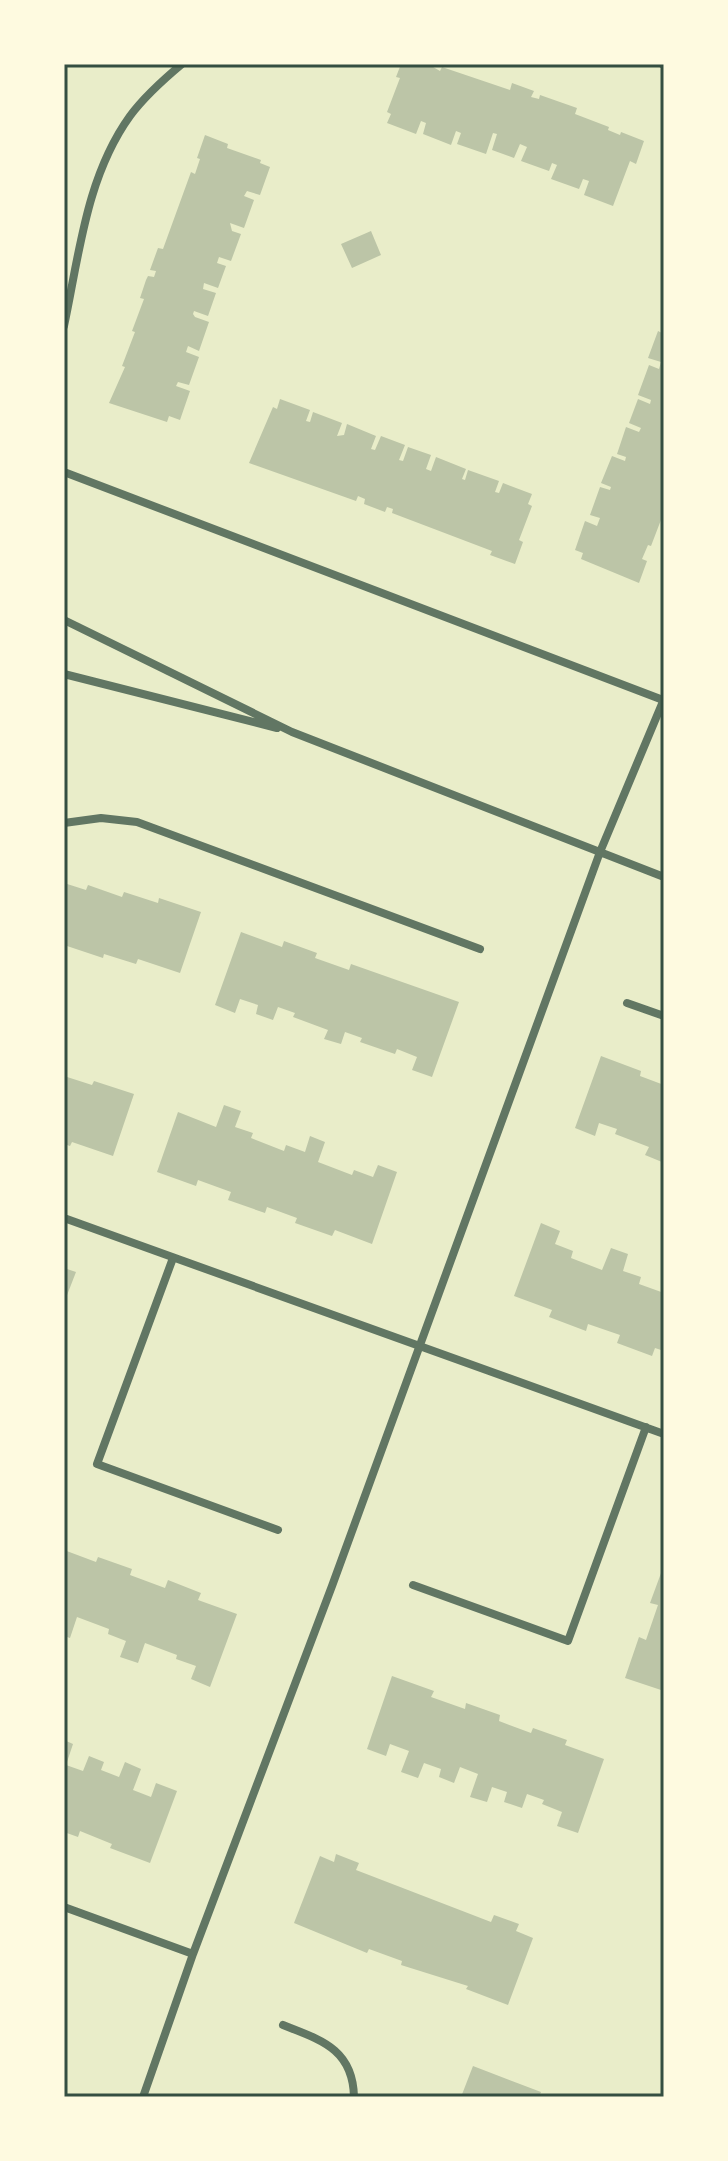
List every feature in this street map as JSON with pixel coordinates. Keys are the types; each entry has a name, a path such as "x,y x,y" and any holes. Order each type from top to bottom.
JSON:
{"street":[{"path":"64,326 84,223 112,149 130,117 182,64"},
{"path":"64,472 664,700 600,852 143,2097"},
{"path":"64,620 292,732 664,877"},
{"path":"64,674 292,732"},
{"path":"64,823 101,818 137,822 480,949"},
{"path":"627,1003 664,1016"},
{"path":"64,1218 664,1434"},
{"path":"173,1258 97,1464 278,1530"},
{"path":"413,1585 568,1641 646,1427"},
{"path":"64,1907 193,1954"},
{"path":"283,2025 327,2043 344,2059 354,2082 354,2097"}],"building":[{"path":"401,64 428,64 440,71 442,67 510,90 512,83 534,91 531,97 539,99 540,95 577,108 575,114 609,127 608,130 620,135 621,132 644,141 636,164 630,161 613,206 584,195 589,181 583,179 579,189 551,179 557,165 552,163 549,171 521,161 527,147 520,144 514,158 492,150 497,134 493,133 486,154 457,144 461,133 456,131 451,145 423,134 426,123 421,121 416,134 387,123 391,114 387,112 400,78 396,77"},
{"path":"205,135 270,167 260,195 247,191 244,196 254,200 244,228 230,223 232,231 241,234 231,261 219,257 217,263 226,266 218,288 204,283 203,289 216,293 208,316 194,311 193,314 209,322 199,351 188,346 186,352 199,357 189,385 178,382 176,386 190,391 180,420 169,416 167,422 109,403 125,367 122,366 135,332 132,331 144,299 140,298 146,280 148,276 154,277 156,271 150,270 158,248 163,249 191,172 195,174"},
{"path":"371,231 381,255 352,268 341,244"},
{"path":"658,331 664,334 664,512 651,546 648,545 642,559 647,561 639,583 581,559 583,553 575,550 585,521 597,526 600,518 590,515 600,487 610,490 611,487 601,483 612,456 625,461 626,457 617,454 626,427 639,432 641,428 629,423 638,399 650,404 651,400 638,395 649,365 659,369 661,362 648,358"},
{"path":"280,399 310,410 306,421 310,422 313,412 342,423 337,436 344,435 347,424 376,436 371,449 375,450 381,436 405,445 399,460 403,461 408,447 431,455 426,469 431,471 436,457 466,469 462,479 465,480 468,470 499,481 495,492 499,493 503,483 532,494 528,504 532,506 519,540 523,542 515,564 490,555 492,551 392,513 393,509 387,507 385,512 364,504 365,499 358,496 356,501 249,463 273,407 277,409"},
{"path":"64,883 86,890 88,885 122,897 124,892 158,903 159,898 201,912 180,973 138,959 136,964 104,954 103,958 67,946 64,954"},
{"path":"241,932 282,947 284,941 317,953 315,958 349,970 351,964 459,1002 432,1077 412,1070 417,1057 397,1049 395,1054 360,1042 362,1038 345,1032 341,1044 324,1039 328,1030 293,1017 295,1013 278,1007 273,1020 256,1014 258,1005 240,999 235,1013 215,1005"},
{"path":"601,1056 641,1071 640,1076 664,1085 662,1162 645,1155 649,1147 615,1134 617,1129 599,1123 595,1136 575,1128"},
{"path":"64,1076 92,1085 94,1081 134,1094 113,1156 72,1142 70,1146 64,1144"},
{"path":"224,1105 241,1111 235,1127 253,1133 251,1138 284,1151 286,1145 305,1152 310,1136 325,1142 318,1162 352,1175 354,1170 373,1177 378,1165 397,1172 372,1244 335,1230 332,1236 295,1223 297,1218 267,1207 265,1213 228,1200 231,1192 198,1180 196,1186 157,1172 178,1112 216,1127"},
{"path":"541,1223 560,1231 555,1244 573,1251 571,1258 602,1270 611,1248 628,1254 623,1271 641,1277 639,1284 664,1293 664,1351 655,1348 652,1356 617,1343 620,1335 588,1324 586,1331 549,1317 552,1310 514,1296"},
{"path":"64,1268 76,1272 64,1303"},
{"path":"64,1550 96,1562 98,1557 132,1569 130,1575 165,1588 168,1580 201,1593 198,1600 237,1614 210,1687 191,1679 196,1666 145,1643 138,1663 120,1657 126,1641 108,1634 109,1629 77,1617 70,1638 64,1636"},
{"path":"664,1565 664,1691 625,1678 639,1637 646,1640 658,1605 650,1603"},
{"path":"392,1676 434,1691 431,1697 465,1709 466,1703 500,1715 499,1721 531,1733 533,1728 567,1740 565,1745 604,1759 578,1833 557,1826 562,1812 542,1804 544,1800 527,1794 522,1808 504,1802 507,1792 492,1787 487,1802 470,1797 478,1774 460,1767 454,1783 439,1777 441,1769 424,1763 418,1778 401,1772 409,1751 390,1744 386,1756 367,1749"},
{"path":"64,1740 73,1744 66,1765 83,1771 89,1756 104,1762 101,1770 119,1777 125,1762 141,1769 133,1790 151,1797 156,1783 177,1791 150,1863 110,1848 112,1844 80,1831 78,1837 64,1832"},
{"path":"336,1854 359,1863 356,1870 491,1922 494,1915 519,1924 516,1931 533,1938 508,2005 466,1989 468,1986 401,1965 402,1961 369,1949 367,1953 294,1923 320,1856 334,1862"},
{"path":"473,2066 541,2092 539,2097 461,2097"}]}
